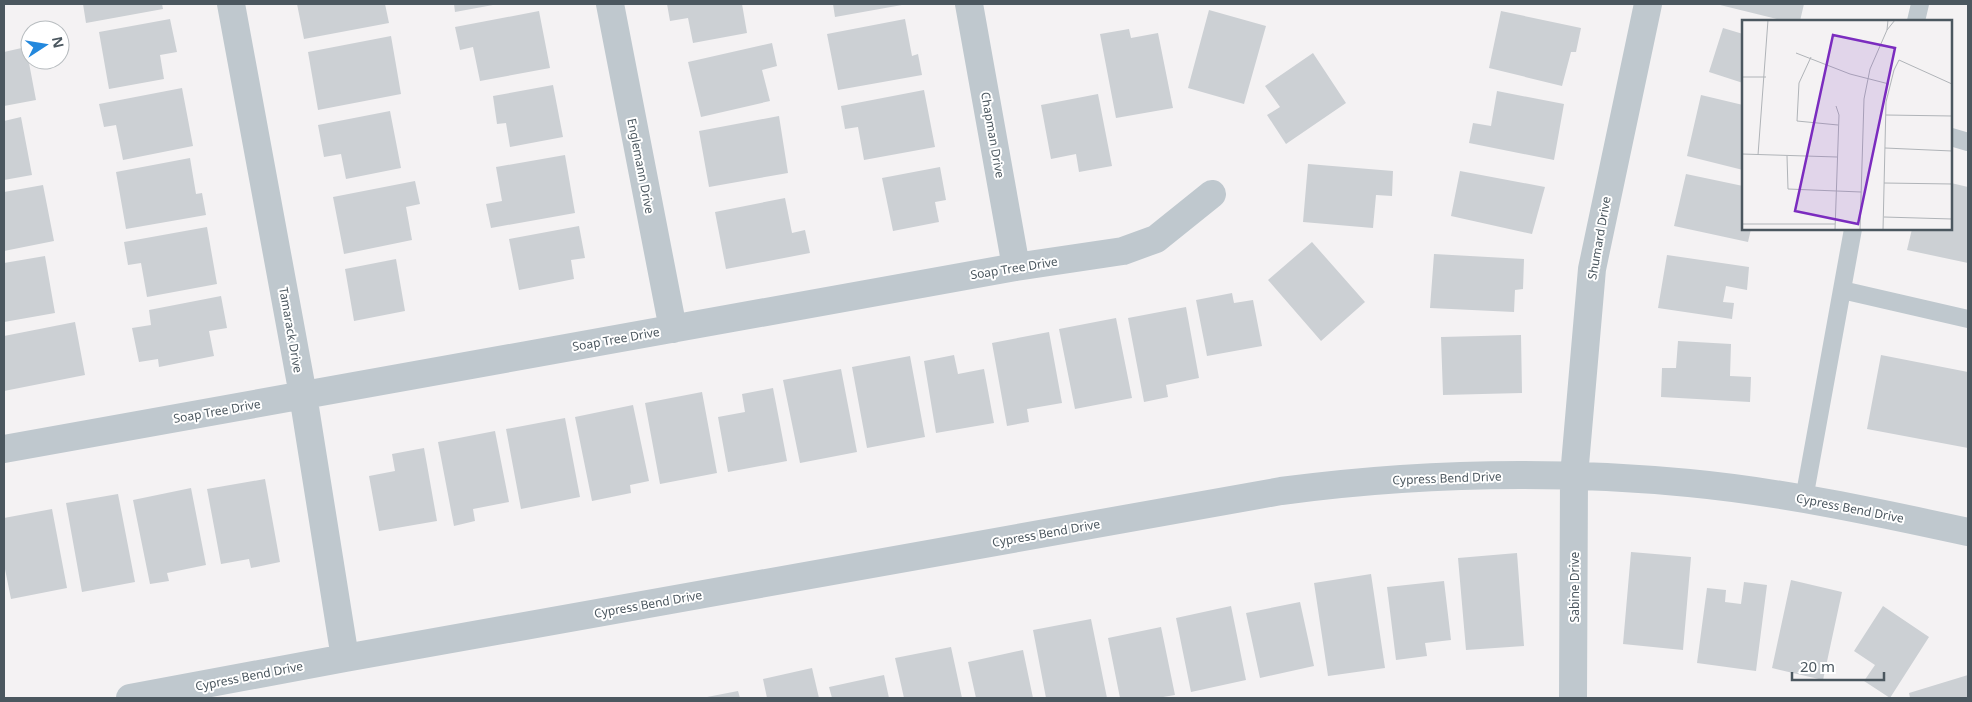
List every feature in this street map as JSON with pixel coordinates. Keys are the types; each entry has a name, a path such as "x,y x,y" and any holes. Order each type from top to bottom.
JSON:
{"street":[{"name":"Tamarack Drive","path":"231,4 303,396 345,658"},
{"name":"Englemann Drive","path":"610,4 673,329"},
{"name":"Chapman Drive","path":"969,4 1016,267"},
{"name":"Shumard Drive","path":"1574,476 1592,269 1648,4"},
{"name":"Soap Tree Drive","path":"4,450 1016,267 1123,251 1156,239 1212,194"},
{"name":"Cypress Bend Drive","path":"130,698 1281,491 1352,482 1423,477 1574,476 1689,483 1864,510 1968,532"},
{"name":"Sabine Drive","path":"1573,698 1574,476"}],"lane":[{"path":"1916,20 1920,4"},
{"path":"1952,137 1968,142"},
{"path":"1804,500 1853,230"},
{"path":"1842,290 1968,319"}],"building":[{"path":"83,4 162,4 163,9 86,23"},
{"path":"297,4 385,4 389,23 304,39"},
{"path":"454,4 492,4 493,5 455,12"},
{"path":"667,4 742,4 747,33 693,43 688,18 670,21"},
{"path":"833,4 902,4 902,5 835,17"},
{"path":"1716,4 1804,4 1800,20 1781,20"},
{"path":"1209,10 1266,26 1244,104 1188,88"},
{"path":"539,11 550,68 480,81 473,47 460,50 455,27"},
{"path":"1501,11 1581,28 1576,52 1571,52 1562,86 1489,68"},
{"path":"170,19 177,52 160,55 164,79 109,89 99,32"},
{"path":"905,19 912,56 918,54 922,75 838,90 827,34"},
{"path":"1723,28 1742,34 1742,83 1709,72"},
{"path":"1129,29 1131,38 1158,33 1173,108 1116,118 1100,34"},
{"path":"391,36 401,94 318,110 308,52"},
{"path":"772,43 777,66 762,70 770,101 701,117 688,62"},
{"path":"20,48 20,70 30,70 36,100 4,106 4,52"},
{"path":"1313,53 1346,103 1286,144 1267,115 1280,107 1265,86"},
{"path":"553,85 563,137 510,147 506,123 497,124 493,96"},
{"path":"182,88 193,146 123,160 116,125 104,127 99,104"},
{"path":"924,90 935,147 864,160 858,127 845,129 841,106"},
{"path":"1497,91 1564,104 1554,160 1469,143 1473,123 1491,126"},
{"path":"1098,94 1112,166 1079,172 1076,154 1051,159 1041,105"},
{"path":"1701,95 1742,105 1742,170 1687,156"},
{"path":"390,111 401,168 346,179 341,154 324,157 318,125"},
{"path":"779,116 788,173 709,187 699,131"},
{"path":"21,117 32,175 4,180 4,121"},
{"path":"565,155 575,213 491,228 486,204 502,201 496,167"},
{"path":"190,158 196,194 202,193 206,215 126,229 116,172"},
{"path":"1308,164 1393,171 1392,196 1376,195 1373,228 1303,222"},
{"path":"940,167 946,200 935,202 939,222 893,231 882,178"},
{"path":"1460,171 1545,187 1532,234 1451,216"},
{"path":"1686,174 1742,186 1742,230 1751,230 1748,242 1674,226"},
{"path":"415,181 420,204 406,207 412,240 344,254 333,197"},
{"path":"1952,183 1968,187 1968,263 1907,250 1912,230 1952,230"},
{"path":"43,185 54,241 4,251 4,192"},
{"path":"785,198 792,233 805,230 810,253 726,269 715,212"},
{"path":"579,226 585,258 571,260 574,279 519,290 509,239"},
{"path":"207,227 217,284 147,297 141,263 128,265 124,242"},
{"path":"1312,242 1365,302 1321,341 1268,280"},
{"path":"1434,254 1524,259 1523,289 1515,290 1514,312 1430,308"},
{"path":"1667,255 1749,267 1747,290 1726,286 1723,302 1734,303 1732,319 1658,308"},
{"path":"45,256 55,313 4,322 4,263"},
{"path":"396,259 405,311 354,321 345,269"},
{"path":"1232,293 1234,303 1253,300 1262,346 1207,356 1196,300"},
{"path":"221,296 227,328 209,331 214,356 159,367 158,359 139,362 132,328 151,325 149,310"},
{"path":"1186,307 1199,378 1166,385 1168,397 1144,402 1128,318"},
{"path":"1116,318 1132,398 1075,409 1059,329"},
{"path":"75,322 85,375 4,391 4,336"},
{"path":"1049,332 1062,403 1027,409 1029,422 1007,426 992,343"},
{"path":"1521,335 1522,393 1443,395 1441,337"},
{"path":"1678,341 1731,344 1730,376 1751,377 1750,402 1661,397 1662,368 1676,368"},
{"path":"954,355 958,374 984,369 994,423 936,433 924,361"},
{"path":"1881,355 1968,372 1968,448 1867,429"},
{"path":"910,356 925,437 867,448 852,367"},
{"path":"841,369 857,452 800,463 783,380"},
{"path":"773,388 787,461 728,472 718,417 745,412 742,394"},
{"path":"702,392 717,473 660,484 645,403"},
{"path":"633,405 649,481 630,485 631,493 592,501 575,417"},
{"path":"565,418 580,497 521,509 506,429"},
{"path":"495,431 509,502 473,509 475,521 454,526 438,442"},
{"path":"424,448 437,521 379,531 369,476 395,471 392,454"},
{"path":"265,479 280,562 251,568 249,559 221,564 207,489"},
{"path":"191,488 206,565 167,573 169,581 150,584 133,500"},
{"path":"118,494 135,582 82,592 66,503"},
{"path":"52,509 67,588 11,599 4,564 4,518"},
{"path":"1631,552 1691,557 1683,650 1623,644"},
{"path":"1517,553 1524,646 1466,650 1458,558"},
{"path":"1371,574 1385,668 1328,676 1314,583"},
{"path":"1791,580 1842,592 1823,680 1772,668"},
{"path":"1444,581 1451,640 1425,643 1427,656 1396,660 1387,587"},
{"path":"1744,582 1767,585 1756,671 1697,663 1707,588 1726,590 1725,602 1741,604"},
{"path":"1300,602 1314,666 1260,678 1246,613"},
{"path":"1231,606 1246,680 1191,692 1176,618"},
{"path":"1883,606 1929,637 1890,698 1864,681 1875,665 1854,651"},
{"path":"1091,619 1107,698 1046,698 1033,630"},
{"path":"1161,627 1175,695 1157,698 1120,698 1108,638"},
{"path":"951,647 962,698 904,698 895,658"},
{"path":"1023,650 1033,698 976,698 968,662"},
{"path":"812,668 819,698 767,698 763,679"},
{"path":"884,675 889,698 832,698 829,687"},
{"path":"1968,675 1968,698 1910,698 1909,693"},
{"path":"738,691 740,698 707,697"}]}
